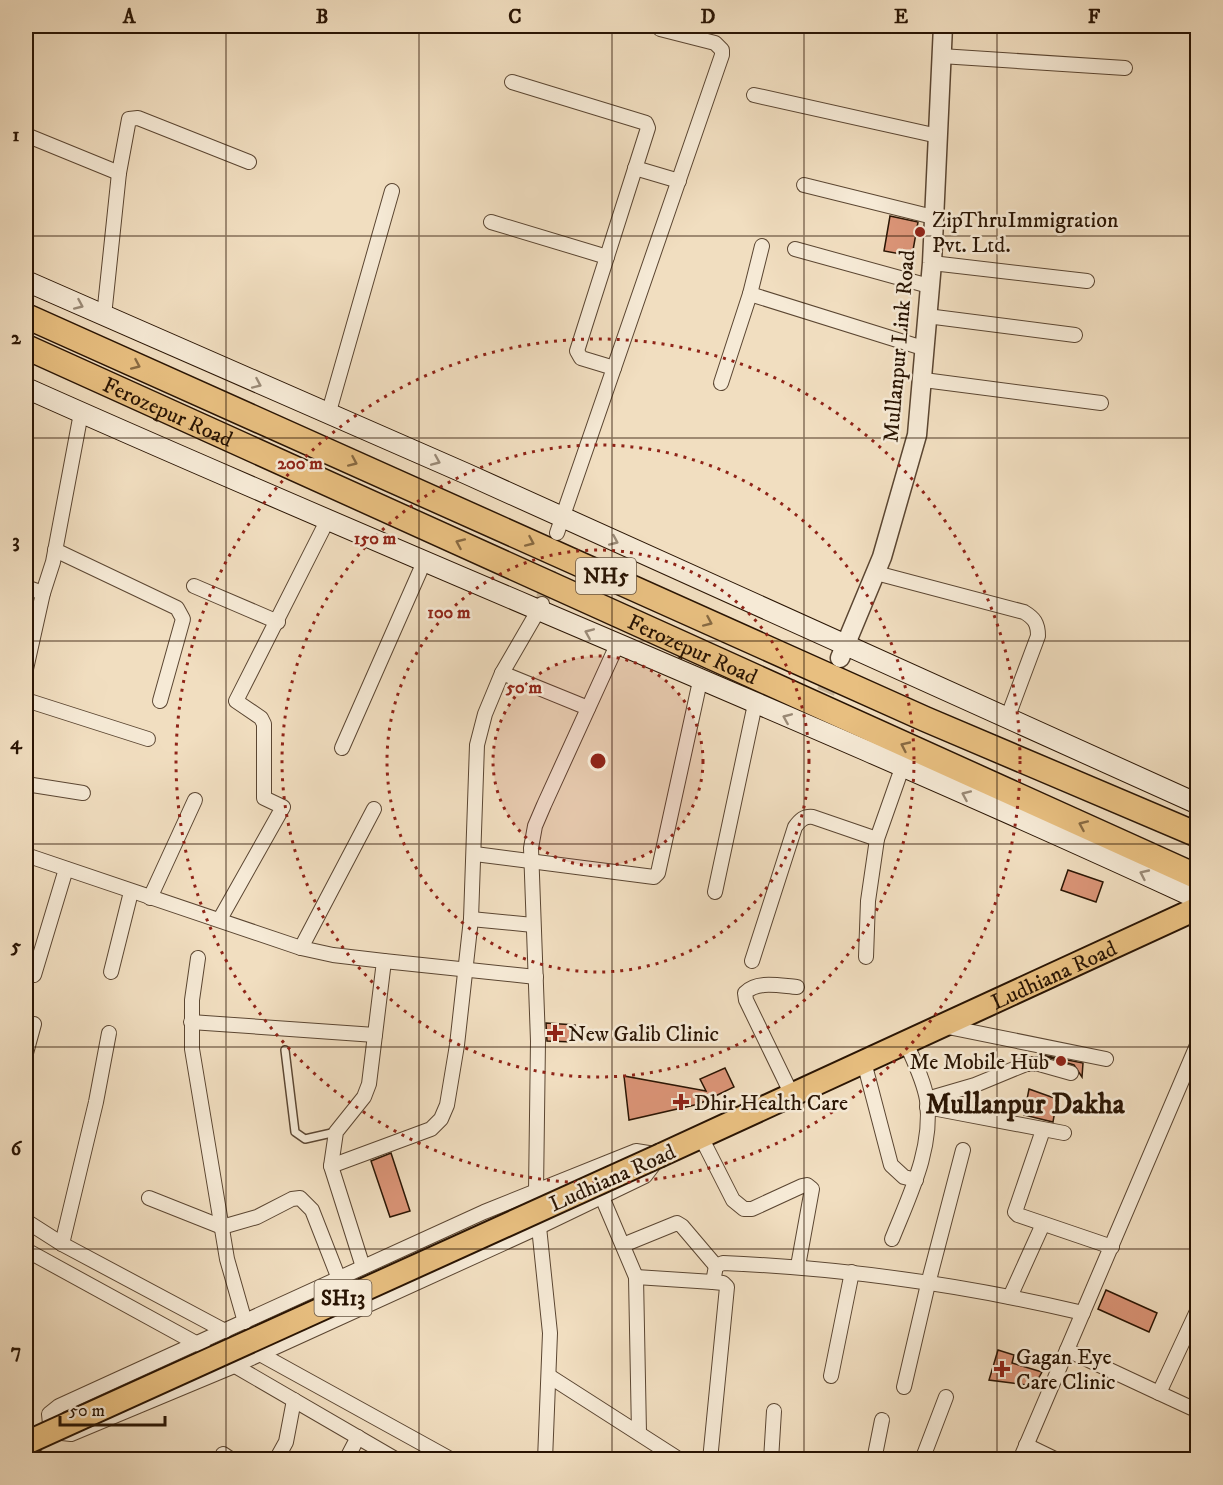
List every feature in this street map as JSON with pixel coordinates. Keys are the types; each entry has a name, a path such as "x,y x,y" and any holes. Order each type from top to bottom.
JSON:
{"highway":[{"name":"NH5","path":"26,316 925,719 1193,832"},
{"name":"Ferozepur Road","path":"26,347 1197,877"}],"main road":[{"path":"26,281 328,415 559,525 843,652 1007,719 1197,804"},
{"path":"26,388 327,521 540,608 700,681 755,704 813,724 902,768 1197,899"},
{"name":"Ludhiana Road","path":"26,1443 701,1137 1197,908"}],"street":[{"name":"Mullanpur Link Road","path":"843,652 876,573 917,435 924,380 932,263 943,26"},
{"path":"559,525 679,182 722,50 715,43 660,29"},
{"path":"941,56 1125,68"},
{"path":"512,82 642,119 648,128 577,351 581,358 614,368"},
{"path":"754,95 938,136"},
{"path":"104,316 126,123 132,117 249,162"},
{"path":"26,135 119,172"},
{"path":"635,168 679,182"},
{"path":"804,185 933,217"},
{"path":"328,415 392,191"},
{"path":"491,222 607,257"},
{"path":"721,383 750,294 762,246"},
{"path":"795,249 929,286"},
{"path":"932,263 1087,280"},
{"path":"750,294 926,349"},
{"path":"927,316 1074,335"},
{"path":"924,380 1101,403"},
{"path":"26,669 55,550 81,413"},
{"path":"220,919 282,810 281,805 264,798 264,724 261,718 239,706 236,701 278,622 327,521"},
{"path":"55,550 177,608 182,613 183,619 160,701"},
{"path":"342,748 424,562"},
{"path":"876,573 1032,616 1038,625 1038,636 1007,719"},
{"path":"194,586 278,622"},
{"path":"26,588 43,593"},
{"path":"331,1166 431,1129 441,1119 447,1106 457,1045 471,919 475,854 474,779 477,745 485,714 502,673 540,608"},
{"path":"536,1191 539,1084 532,862 535,826 617,645"},
{"path":"502,673 588,708"},
{"path":"475,854 650,879 654,877 660,862 700,681"},
{"path":"26,700 148,739"},
{"path":"715,892 755,704"},
{"path":"866,957 868,902 877,839 902,768"},
{"path":"26,784 83,793"},
{"path":"150,898 195,800"},
{"path":"301,948 374,809"},
{"path":"752,961 795,827 800,820 806,816 813,817 877,839"},
{"path":"26,855 301,948 333,955 464,972 536,977"},
{"path":"34,975 66,869"},
{"path":"111,972 131,892"},
{"path":"471,919 533,924"},
{"path":"198,958 191,1022 192,1049 230,1270 245,1322"},
{"path":"363,1268 331,1166 336,1132 364,1097 369,1084 384,961"},
{"path":"792,1095 746,1000 746,993 751,987 758,985 797,987"},
{"path":"191,1022 375,1035"},
{"path":"26,1053 34,1024"},
{"path":"943,1026 1106,1059"},
{"path":"62,1244 109,1033"},
{"path":"892,1239 916,1180 925,1150 927,1103 906,1043"},
{"path":"1020,1460 1194,1065 1197,1043"},
{"path":"864,1062 891,1165 904,1177 916,1180"},
{"path":"927,1103 1026,1064 1039,1064 1071,1073"},
{"path":"927,1103 1064,1133"},
{"path":"1042,1130 1015,1208 1018,1215 1112,1247"},
{"path":"701,1137 733,1200 744,1209 752,1209 802,1186 807,1185 812,1189 798,1266"},
{"path":"636,1150 661,1155 645,1176 539,1227 234,1366 71,1434 62,1433 50,1424 50,1414 59,1406 536,1191 636,1150"},
{"path":"904,1387 963,1150"},
{"path":"602,1197 636,1277 639,1433"},
{"path":"149,1198 222,1227 246,1221 291,1199 300,1198 312,1210 339,1279"},
{"path":"26,1221 62,1244 225,1331"},
{"path":"623,1245 677,1223 716,1266"},
{"path":"1010,1297 1043,1224"},
{"path":"539,1227 550,1333 545,1460"},
{"path":"26,1250 197,1343 397,1460"},
{"path":"716,1266 723,1263 798,1266 852,1272 1010,1297 1083,1313"},
{"path":"712,1282 716,1266"},
{"path":"831,1376 852,1272"},
{"path":"636,1277 723,1283 727,1287 710,1460"},
{"path":"168,1328 181,1307"},
{"path":"1159,1394 1197,1309"},
{"path":"1067,1350 1197,1411"},
{"path":"260,1354 452,1460"},
{"path":"549,1376 680,1460"},
{"path":"922,1460 946,1397"},
{"path":"276,1460 286,1442 294,1400"},
{"path":"771,1460 774,1411"},
{"path":"874,1460 882,1420"},
{"path":"346,1460 358,1437"},
{"path":"1026,1445 1057,1460"}],"lane":[{"path":"285,1050 295,1132 305,1139 336,1132"}],"building":[{"path":"890,216 918,222 912,256 884,251"},
{"path":"1068,870 1103,882 1096,902 1061,890"},
{"path":"546,1023 575,1025 573,1042 547,1041"},
{"path":"1037,1054 1083,1063 1082,1077 1074,1065"},
{"path":"725,1068 734,1087 699,1104 629,1120 624,1076 706,1091 700,1079"},
{"path":"1029,1089 1057,1099 1053,1122 1024,1115"},
{"path":"391,1153 410,1211 390,1217 371,1161"},
{"path":"1106,1290 1157,1313 1149,1332 1098,1309"},
{"path":"998,1350 1014,1355 1012,1363 1042,1372 1034,1386 989,1380"}],"tunnel":[{"path":"542,604 554,547"},
{"path":"815,717 837,665"}],"railway":[{"path":"26,1446 52,1460"}],"place":[{"name":"ZipThruImmigration Pvt. Ltd.","path":"920,232"},
{"name":"New Galib Clinic","path":"555,1033"},
{"name":"Me Mobile Hub","path":"1061,1061"},
{"name":"Dhir Health Care","path":"681,1102"},
{"name":"Gagan Eye Care Clinic","path":"1002,1369"}],"district":[{"name":"Mullanpur Dakha","path":"1025,1103"}]}
